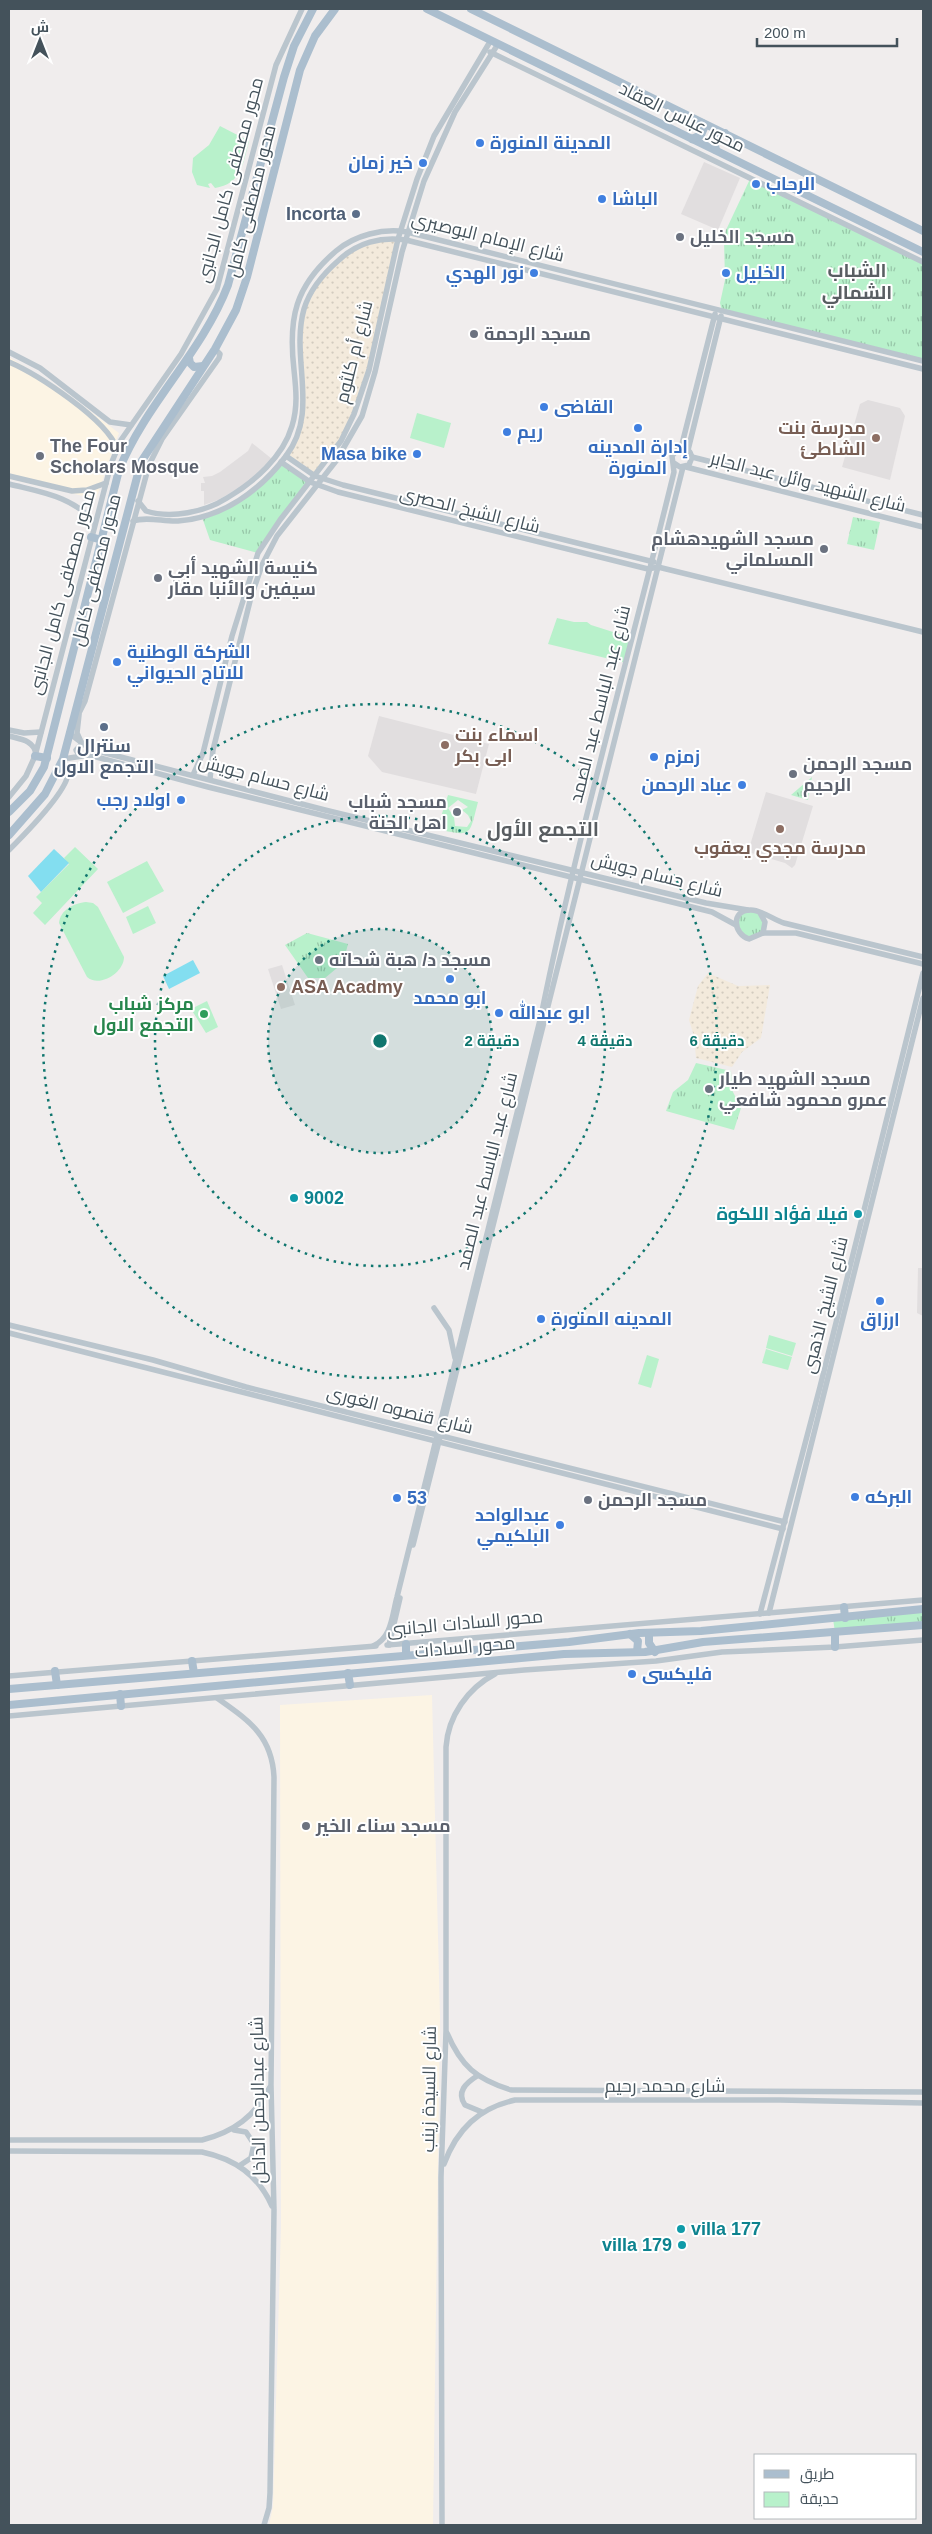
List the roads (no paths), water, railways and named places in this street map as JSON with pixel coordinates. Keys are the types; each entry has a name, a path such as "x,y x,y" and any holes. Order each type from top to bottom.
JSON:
{"main road":[{"name":"محور مصطفى كامل","path":"9,812 36,784 47,758 120,470 127,452 146,419 189,358 218,311 228,285 294,46 313,9"},
{"name":"محور عباس العقاد","path":"427,9 923,252"},
{"name":"محور عباس العقاد","path":"471,9 923,231"},
{"name":"محور مصطفى كامل","path":"9,835 42,798 62,761 141,462 215,349 242,294 300,70 315,36 333,10"},
{"path":"261,122 271,125"},
{"path":"692,138 701,135 702,123"},
{"path":"716,150 714,140 718,135 725,134"},
{"path":"229,248 238,250"},
{"path":"189,358 190,363 194,367 203,366"},
{"path":"177,375 186,378 191,385"},
{"path":"91,537 102,540"},
{"path":"118,546 126,548"},
{"path":"35,756 47,758"},
{"path":"844,1607 845,1618"},
{"name":"محور السادات","path":"9,1689 406,1654 569,1642 630,1634 700,1631 923,1610"},
{"name":"محور السادات","path":"9,1705 564,1654 655,1652 703,1642 923,1625"},
{"path":"835,1632 835,1647"},
{"path":"650,1633 648,1643 655,1652"},
{"path":"630,1634 638,1641 637,1652"},
{"path":"406,1644 406,1654"},
{"path":"192,1661 194,1673"},
{"path":"55,1671 57,1685"},
{"path":"348,1673 350,1685"},
{"path":"120,1694 121,1706"}],"street":[{"name":"محور مصطفى كامل الجانبى","path":"9,797 26,776 35,756 91,537 117,449 181,354 220,283 280,54 302,9"},
{"name":"شارع أم كلثوم","path":"193,775 203,753 232,636 258,553 268,536 341,441 360,398 369,370 398,238 427,153 485,50 495,42"},
{"name":"شارع أم كلثوم","path":"210,779 213,750 251,597 262,564 277,536 347,445 362,416 374,377 386,315 408,232 434,156 452,111 492,53 495,42"},
{"path":"485,50 923,262"},
{"path":"388,239 392,235 390,231"},
{"name":"شارع الإمام البوصيري","path":"148,511 180,513 202,509 223,501 246,485 277,455 284,445 295,417 296,386 292,337 296,304 302,290 319,266 341,247 369,234 390,231 408,232 923,361"},
{"name":"شارع الإمام البوصيري","path":"133,521 180,521 208,515 227,508 251,492 281,462 286,456 300,427 304,393 301,351 304,308 310,294 326,272 346,253 370,242 398,238 923,369"},
{"path":"717,317 688,450 692,457 690,462 684,467 674,463 673,454 681,448 717,317 719,310"},
{"path":"79,755 76,750 82,744 78,733 79,714 100,649 149,465 158,447 219,358 219,353 215,349"},
{"path":"9,352 40,368 110,422 132,425"},
{"path":"9,362 31,373 71,400 109,434 117,449"},
{"path":"296,386 304,384"},
{"path":"296,394 304,393"},
{"path":"681,448 688,450"},
{"name":"شارع الشيخ الحصرى","path":"286,456 322,479 651,561"},
{"name":"شارع الشهيد وائل عبد الجابر","path":"692,457 923,515"},
{"name":"شارع الشيخ الحصرى","path":"281,462 316,485 648,570 658,568 923,632"},
{"name":"شارع عبد الباسط عبد الصمد","path":"373,1646 383,1640 388,1630 439,1435 576,879 648,570 674,472 674,463"},
{"name":"شارع عبد الباسط عبد الصمد","path":"577,871 684,467"},
{"name":"شارع الشهيد وائل عبد الجابر","path":"684,467 923,527"},
{"path":"736,480 739,469"},
{"path":"9,476 58,488 82,491 106,483"},
{"path":"9,484 56,496 76,505 95,523"},
{"path":"56,496 58,488"},
{"path":"138,501 148,511 146,520"},
{"path":"651,561 658,568"},
{"path":"72,721 79,714"},
{"path":"9,730 24,733 42,732"},
{"name":"شارع حسام جويش","path":"69,733 90,749 271,796 706,903 748,910"},
{"path":"9,736 32,744 35,749 35,756"},
{"name":"شارع حسام جويش","path":"62,761 79,755 89,755 269,803 712,912 736,925"},
{"path":"134,767 136,760"},
{"path":"9,850 40,819 54,799 67,775 67,770 62,761"},
{"path":"269,803 271,796"},
{"name":"شارع عبد الباسط عبد الصمد","path":"439,1435 576,879"},
{"path":"923,957 784,923 748,910 739,915 736,925 740,935 749,939 763,933 796,933 923,964"},
{"path":"760,913 765,922 763,933"},
{"name":"شارع الشيخ الذهبى","path":"760,1614 785,1522 923,973"},
{"name":"شارع الشيخ الذهبى","path":"768,1613 923,998"},
{"path":"434,1308 449,1330 456,1360"},
{"name":"شارع قنصوه الغورى","path":"9,1325 153,1360 221,1380 785,1522"},
{"name":"شارع قنصوه الغورى","path":"9,1333 783,1529"},
{"path":"219,1387 221,1380"},
{"name":"شارع عبد الباسط عبد الصمد","path":"389,1645 437,1442"},
{"name":"محور السادات الجانبى","path":"9,1676 406,1644 637,1622 923,1600"},
{"path":"9,1716 497,1672 656,1661 722,1652 835,1647 923,1640"},
{"name":"شارع السيدة زينب","path":"442,2525 442,2170 446,2031 444,1841 447,1736 449,1724 466,1697 487,1678 497,1672"},
{"name":"شارع عبدالرحمن الداخل","path":"217,1698 246,1718 258,1731 268,1746 274,1770 271,2085 274,2210 270,2493 269,2508 264,2525"},
{"name":"شارع محمد رحيم","path":"446,2031 453,2048 477,2076 498,2086 524,2091 923,2092"},
{"path":"477,2076 464,2087 461,2095 465,2105 482,2112"},
{"path":"9,2140 202,2140 233,2130 251,2116 271,2085"},
{"path":"660,2091 660,2101"},
{"path":"780,2092 780,2100"},
{"name":"شارع محمد رحيم","path":"442,2170 457,2135 482,2112 495,2106 523,2100 780,2100 923,2103"},
{"path":"233,2130 246,2132 254,2144 251,2158 240,2166"},
{"path":"9,2151 202,2152 221,2156 240,2166 254,2177 266,2192 274,2210"}],"water":[{"path":"54,849 69,863 41,892 28,876"},
{"path":"193,960 200,973 169,989 163,976"}],"place":[{"name":"المدينة المنورة","path":"480,143"},
{"name":"خير زمان","path":"423,163"},
{"name":"الرحاب","path":"756,184"},
{"name":"الباشا","path":"602,199"},
{"name":"Incorta","path":"356,214"},
{"name":"مسجد الخليل","path":"680,237"},
{"name":"نور الهدي","path":"534,273"},
{"name":"الخليل","path":"726,273"},
{"name":"مسجد الرحمة","path":"474,334"},
{"name":"القاضى","path":"544,407"},
{"name":"إدارة المدينه المنورة","path":"638,428"},
{"name":"ريم","path":"507,432"},
{"name":"مدرسة بنت الشاطئ","path":"876,438"},
{"name":"Masa bike","path":"417,454"},
{"name":"The Four Scholars Mosque","path":"40,456"},
{"name":"مسجد الشهيدهشام المسلماني","path":"824,549"},
{"name":"كنيسة الشهيد أبي سيفين والأنبا مقار","path":"158,578"},
{"name":"الشركة الوطنية للاتاج الحيواني","path":"117,662"},
{"name":"سنترال التجمع الاول","path":"104,727"},
{"name":"اسماء بنت ابى بكر","path":"445,745"},
{"name":"زمزم","path":"654,757"},
{"name":"مسجد الرحمن الرحيم","path":"793,774"},
{"name":"عباد الرحمن","path":"742,785"},
{"name":"اولاد رجب","path":"181,800"},
{"name":"مسجد شباب اهل الجنة","path":"457,812"},
{"name":"مدرسة مجدي يعقوب","path":"780,829"},
{"name":"مسجد د/ هبة شحاته","path":"319,960"},
{"name":"ابو محمد","path":"450,979"},
{"name":"ASA Acadmy","path":"281,987"},
{"name":"ابو عبدالله","path":"499,1013"},
{"name":"مركز شباب التجمع الاول","path":"204,1014"},
{"name":"مسجد الشهيد طيار عمرو محمود شافعي","path":"709,1089"},
{"name":"9002","path":"294,1198"},
{"name":"فيلا فؤاد اللكوة","path":"858,1214"},
{"name":"ارزاق","path":"880,1301"},
{"name":"المدينه المنورة","path":"541,1319"},
{"name":"البركه","path":"855,1497"},
{"name":"53","path":"397,1498"},
{"name":"مسجد الرحمن","path":"588,1500"},
{"name":"عبدالواحد البلكيمي","path":"560,1525"},
{"name":"فليكسى","path":"632,1674"},
{"name":"مسجد سناء الخير","path":"306,1826"},
{"name":"villa 177","path":"681,2229"},
{"name":"villa 179","path":"682,2245"}],"district":[{"name":"الشباب الشمالي","path":"857,281"},
{"name":"التجمع الأول","path":"543,829"}]}
